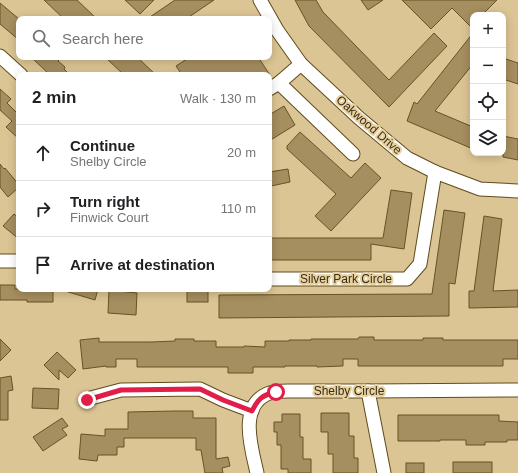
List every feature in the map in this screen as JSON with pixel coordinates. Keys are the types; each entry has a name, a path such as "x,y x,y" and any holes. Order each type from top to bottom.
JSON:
{"street":[{"name":"Oakwood Drive","path":"260,0 269,16"},
{"name":"Oakwood Drive","path":"272,21 301,64 359,118 407,158 435,172 480,189 518,191"},
{"path":"0,56 18,72"},
{"path":"301,64 274,86 353,154"},
{"name":"Silver Park Circle","path":"272,279 406,279 420,264 435,172"},
{"path":"0,261 16,261"},
{"path":"87,400 121,390 200,389 252,411 249,437 257,473"},
{"name":"Shelby Circle","path":"252,411 261,398 268,393 288,391 518,390"},
{"path":"368,391 384,473"}],"building":[{"path":"44,0 77,0 94,16 61,16"},
{"path":"125,0 154,0 140,14"},
{"path":"175,0 214,0 190,16 151,16"},
{"path":"295,0 316,0 323,12 389,80 434,33 447,46 389,107 309,26"},
{"path":"361,0 383,0 368,10"},
{"path":"402,0 497,0 485,12 470,12 470,26 452,8 431,29"},
{"path":"0,3 16,16 16,37 0,24"},
{"path":"470,37 470,68 435,111 470,126 470,148 407,121 414,102 417,104"},
{"path":"506,59 518,63 518,84 506,80"},
{"path":"34,60 59,60 58,61 65,67 64,69 67,72 47,72"},
{"path":"108,60 140,60 153,72 121,72"},
{"path":"185,60 260,60 268,72 180,72 176,66"},
{"path":"0,89 11,99 7,103 16,112 16,136 6,127 12,121 0,110"},
{"path":"284,106 295,125 272,139 272,113"},
{"path":"300,132 351,178 365,163 381,178 331,231 315,216 336,194 287,149 287,146"},
{"path":"506,137 518,139 518,160 503,157 506,156"},
{"path":"0,164 16,181 16,190 8,197 0,187"},
{"path":"288,169 290,182 272,186 272,172"},
{"path":"391,190 412,193 404,249 371,244 371,260 272,260 272,238 383,238"},
{"path":"444,210 465,213 455,284 449,283 449,316 219,318 219,295 432,294"},
{"path":"14,214 16,216 16,237 3,226"},
{"path":"484,216 502,219 493,291 518,290 518,307 469,308 469,291 474,291"},
{"path":"0,285 15,285 16,292 53,292 53,302 0,300"},
{"path":"68,292 97,292 95,300"},
{"path":"109,292 137,293 136,315 108,313"},
{"path":"187,292 208,292 208,302 187,302"},
{"path":"359,337 374,337 374,340 423,340 423,338 443,338 443,340 518,340 518,359 503,359 503,366 358,366 358,359 343,359 343,366 253,367 253,373 228,373 228,367 137,367 137,359 116,359 116,367 106,366 83,369 80,340 99,338 99,342 151,342 175,341 175,339 194,339 194,341 216,341 216,347 265,347 265,341 358,339"},
{"path":"0,339 11,350 0,361"},
{"path":"57,352 76,370 68,378 59,370 59,380 44,365"},
{"path":"11,376 13,390 8,391 8,420 0,420 0,378"},
{"path":"33,388 59,389 58,409 32,408"},
{"path":"193,411 193,418 216,418 216,459 228,457 230,466 222,468 223,473 205,473 201,450 196,450 196,438 124,438 124,447 117,447 117,455 98,455 97,461 79,459 81,434 105,436 105,429 128,429 128,412"},
{"path":"321,413 349,413 349,436 354,436 354,458 358,458 358,473 333,473 333,454 328,454 328,432 321,432"},
{"path":"282,414 300,414 300,437 303,437 303,459 311,459 311,473 288,473 288,469 281,469 281,445 277,445 277,432 274,432 274,422 282,422"},
{"path":"398,415 499,415 499,421 518,422 518,440 507,440 507,442 485,442 485,445 466,445 466,440 398,441"},
{"path":"62,418 68,426 62,429 67,435 43,451 33,437"},
{"path":"453,462 492,462 492,473 453,473"},
{"path":"406,463 424,463 424,473 406,473"}],"route":[{"path":"87,400 121,390 200,389 252,411 261,398 268,393 276,392"}]}
